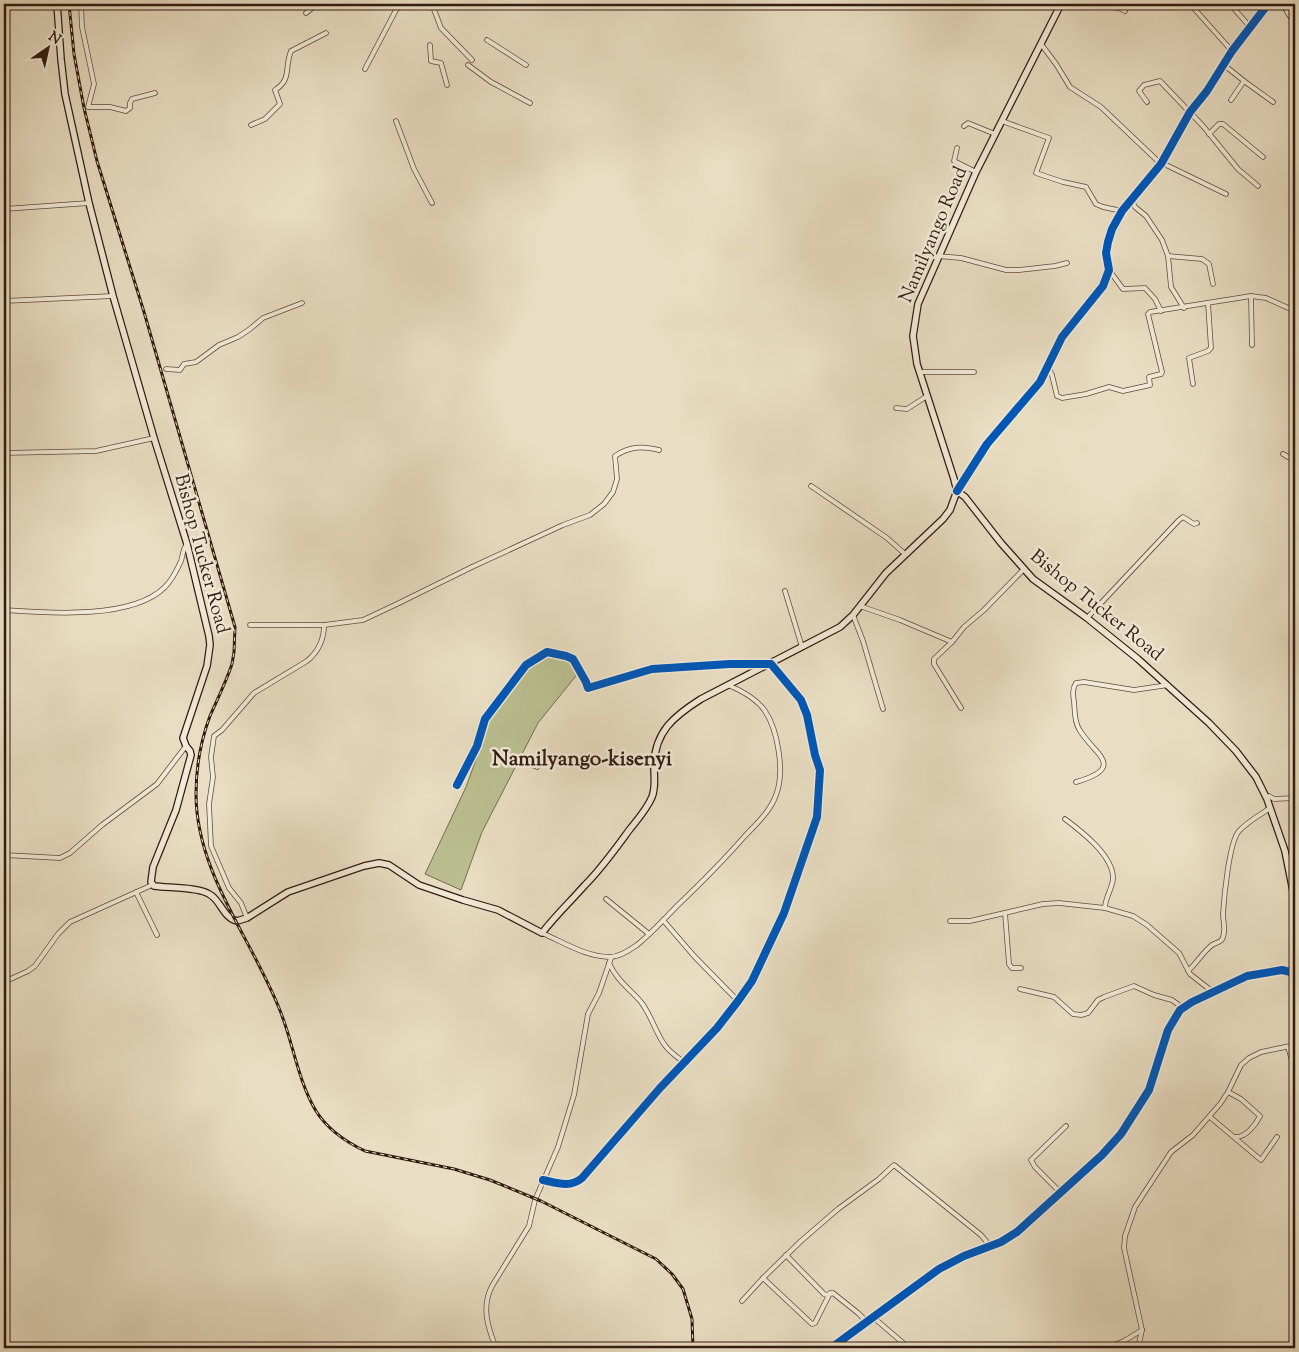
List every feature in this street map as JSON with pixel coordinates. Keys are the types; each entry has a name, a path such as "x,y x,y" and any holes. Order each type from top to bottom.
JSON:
{"main road":[{"name":"Bishop Tucker Road","path":"57,4 60,60 65,94 89,203 113,296 187,544 210,645 207,666 183,738 191,755 176,810 153,867 152,885"},
{"name":"Namilyango Road","path":"957,492 939,429 919,372 913,336 915,317 920,296 976,172 1061,4"},
{"name":"Bishop Tucker Road","path":"957,492 965,498 1000,543 1041,586 1087,618 1168,686 1209,723 1236,751 1256,777 1267,799 1285,851 1295,901"},
{"path":"152,885 206,892 215,898 232,920 236,921 247,918 280,896 296,889 371,864 384,864 420,885 498,910 542,934 563,907 588,882 607,859 650,802 654,791 655,752 658,740 664,730 681,712 701,699 840,627 853,615 878,581 943,519 950,510 957,492"}],"street":[{"path":"81,4 82,27 94,84 88,107 110,107 126,111 130,108 132,99 155,93"},
{"path":"306,13 316,4"},
{"path":"365,70 396,10 403,4"},
{"path":"408,4 417,7"},
{"path":"432,4 441,28 472,60"},
{"path":"1098,4 1105,7 1115,6 1125,11"},
{"path":"1190,4 1232,51"},
{"path":"1230,4 1251,28"},
{"path":"1161,311 1155,299 1145,288 1123,289 1109,270 1106,253 1112,229 1122,211 1160,163 1190,112 1207,91 1232,51 1268,4"},
{"path":"1282,4 1295,24"},
{"path":"251,125 265,119 280,104 275,90 286,80 287,61 291,52 326,33"},
{"path":"487,40 526,65"},
{"path":"1041,44 1070,87 1101,107 1160,163 1226,194"},
{"path":"430,45 431,62 441,63 447,85"},
{"path":"468,65 491,82 530,103"},
{"path":"1224,65 1244,82 1273,102"},
{"path":"1147,102 1139,91 1144,85 1160,81 1190,112 1246,177 1258,186"},
{"path":"1231,100 1244,82"},
{"path":"1002,121 1049,138 1036,174 1086,188 1096,204 1122,211"},
{"path":"396,122 414,170 432,203"},
{"path":"964,126 968,123 995,134"},
{"path":"1209,134 1219,124 1223,124 1263,157"},
{"path":"957,148 954,160 976,172"},
{"path":"1132,198 1135,207 1146,216 1156,229 1168,256 1171,287 1184,308"},
{"path":"4,209 89,203"},
{"path":"938,256 961,258 1006,270 1055,266 1066,263"},
{"path":"1168,256 1202,259 1209,264 1213,284"},
{"path":"957,492 987,444 1034,390 1048,367 1062,337 1098,293 1106,280 1109,270"},
{"path":"4,301 113,296"},
{"path":"1048,367 1059,398 1086,394 1107,387 1123,391 1150,385 1149,377 1161,374 1162,372 1148,314 1150,312 1251,296 1266,298 1295,311"},
{"path":"1251,296 1252,345"},
{"path":"166,369 180,370 184,364 196,362 219,345 250,330 263,318 302,303"},
{"path":"1193,384 1189,358 1211,349 1208,303"},
{"path":"919,372 974,372"},
{"path":"896,408 907,409 927,396"},
{"path":"4,453 96,452 154,438"},
{"path":"250,625 324,625 363,620 480,563 563,525 590,515 604,504 613,492 618,479 615,456 623,451 643,446 659,450"},
{"path":"1283,454 1295,462"},
{"path":"811,486 887,538 905,554"},
{"path":"1087,618 1179,520 1184,517 1194,524 1197,523"},
{"path":"4,610 61,613 120,609 136,605 163,590 170,583 180,563 183,549 187,544"},
{"path":"961,708 933,662 964,627 984,610 1024,569"},
{"path":"785,591 802,647"},
{"path":"860,606 900,620 952,642"},
{"path":"853,615 863,641 883,709"},
{"path":"247,918 241,903 229,888 211,846 209,804 212,777 210,764 214,736 222,730 254,692 307,662 314,655 324,634 324,625"},
{"path":"458,785 477,746 485,719 526,665 545,653 550,652 573,659 588,688 652,669 730,664 771,664 801,700 807,715 820,770 817,817 784,913 752,981 717,1028 684,1062 579,1181 566,1184 543,1180"},
{"path":"1076,782 1096,775 1103,767 1103,762 1098,751 1081,733 1077,725 1073,693 1074,685 1078,682 1084,682 1134,690 1168,686"},
{"path":"496,1348 486,1318 487,1296 529,1226 535,1200 558,1147 574,1095 588,1014 599,993 610,960 625,952 649,934 716,868 760,820 776,795 779,777 779,753 766,712 759,704 737,688 728,685"},
{"path":"4,855 60,858 70,853 102,825 158,784 186,746"},
{"path":"524,761 536,767"},
{"path":"1269,796 1274,799 1295,798"},
{"path":"1188,972 1212,945 1223,939 1225,923 1223,913 1231,850 1235,836 1240,829 1270,808"},
{"path":"1065,819 1088,836 1103,854 1112,873 1113,880 1105,900 1105,908"},
{"path":"4,982 35,966 58,934 70,922 152,885"},
{"path":"136,892 158,935"},
{"path":"606,899 649,934"},
{"path":"950,922 970,921 1034,905 1059,903 1105,908 1139,920 1179,953 1188,972 1213,992"},
{"path":"1005,913 1009,964 1012,968 1021,968"},
{"path":"663,920 694,956 738,1001"},
{"path":"542,934 610,960"},
{"path":"610,960 614,974 641,1002 664,1044 684,1062"},
{"path":"831,1348 939,1270 964,1256 991,1247 1024,1227 1102,1155 1120,1134 1151,1086 1168,1030 1177,1013 1183,1008 1248,976 1282,970 1295,973"},
{"path":"1020,989 1054,997 1077,1015 1085,1015 1098,1000 1130,987 1140,988 1154,995 1172,1000 1183,1008"},
{"path":"1138,1348 1142,1330 1124,1248 1125,1236 1135,1207 1170,1152 1193,1135 1210,1117 1228,1092 1238,1069 1248,1058 1261,1052 1295,1045"},
{"path":"1288,1047 1295,1071"},
{"path":"1228,1092 1242,1098 1260,1116 1244,1135 1240,1138 1234,1137"},
{"path":"1210,1117 1262,1160 1277,1138"},
{"path":"1060,1192 1031,1160 1066,1126"},
{"path":"742,1301 786,1255 838,1209 879,1179 894,1165 981,1235 991,1247"},
{"path":"786,1255 824,1294 833,1293 866,1322"},
{"path":"763,1278 812,1324 815,1323 830,1293"},
{"path":"874,1318 909,1348"},
{"path":"1106,1348 1124,1341 1142,1330"},
{"path":"845,1338 845,1348"}],"green space":[{"path":"546,653 570,659 579,672 538,723 482,832 461,890 425,874 466,787 478,754 485,724 509,688"}],"railway":[{"path":"69,4 74,54 84,108 97,161 144,312 235,627 232,664 210,716 200,754 196,794 198,823 205,851 215,878 279,1008 310,1099 316,1111 332,1130 351,1144 365,1151 454,1169 490,1180 541,1201 656,1259 672,1274 683,1289 692,1319 693,1348"}],"cycle path":[{"path":"957,491 987,444 1040,382 1062,337 1103,286 1109,270 1106,253 1108,242 1112,229 1122,211 1161,164 1190,112 1207,91 1232,51 1268,4"},
{"path":"457,785 477,746 485,719 526,665 547,652 573,659 588,688 652,669 730,664 771,664 801,700 807,715 820,770 817,817 784,913 752,981 717,1028 660,1088 582,1178 568,1184 543,1180"},
{"path":"831,1348 939,1269 964,1256 1001,1242 1017,1232 1102,1155 1121,1134 1149,1090 1168,1030 1180,1010 1192,1002 1247,976 1282,970 1295,973"}],"district":[{"name":"Namilyango-kisenyi","path":"582,760"}]}
